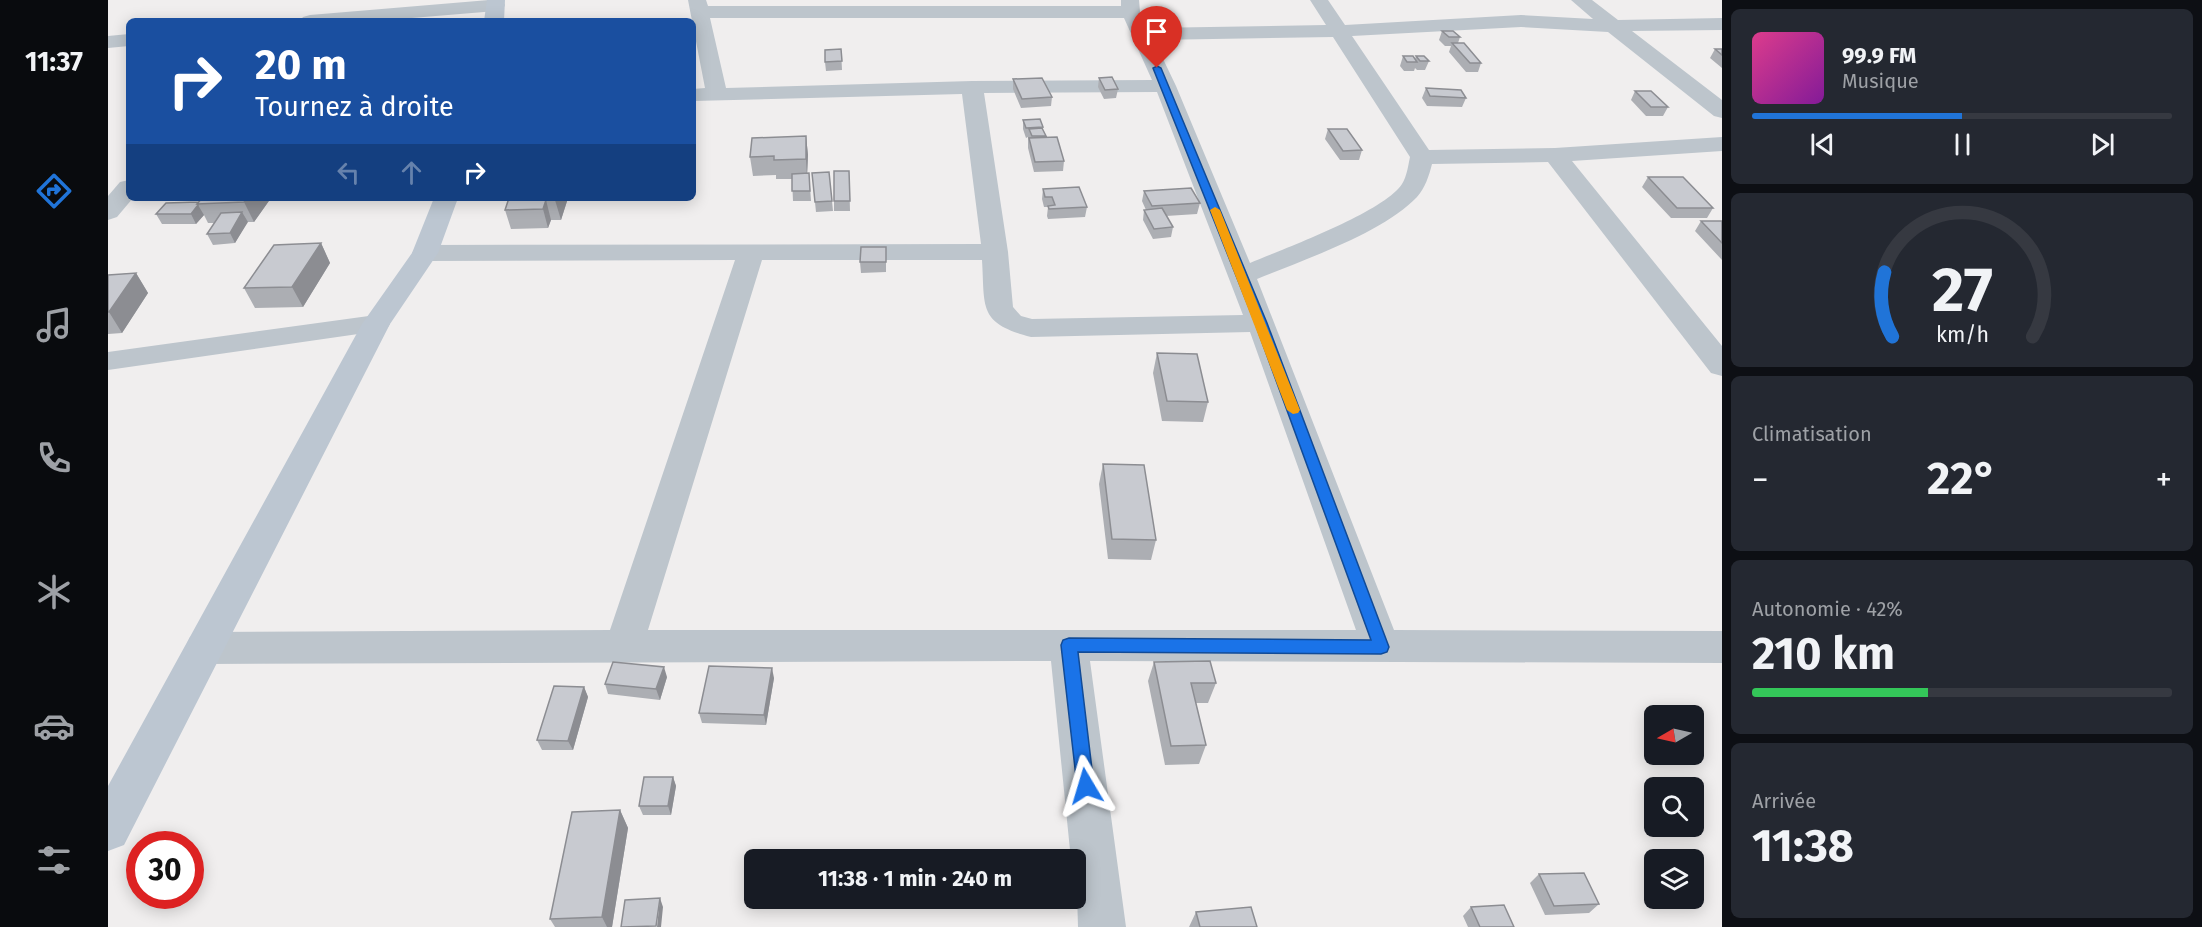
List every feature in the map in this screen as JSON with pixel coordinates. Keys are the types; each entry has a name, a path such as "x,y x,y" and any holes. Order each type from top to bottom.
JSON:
{"street":[{"path":"1242,276 1384,211 1408,194 1417,179 1422,158 1319,0"},
{"path":"1580,0 1722,111"},
{"path":"717,94 698,6 892,6 1134,15 1339,31 1521,21 1612,26 1722,24"},
{"path":"356,18 495,9"},
{"path":"1134,15 1261,323 1381,647"},
{"path":"108,42 126,40"},
{"path":"696,95 972,87 1165,86"},
{"path":"972,87 995,252 999,308 1011,322 1031,328 1261,323"},
{"path":"1422,158 1555,154 1722,144"},
{"path":"1555,154 1722,366"},
{"path":"108,212 126,191"},
{"path":"108,830 376,324 424,253 445,201"},
{"path":"424,253 995,252"},
{"path":"624,647 751,253"},
{"path":"108,361 376,324"},
{"path":"204,648 1069,645 1722,647"},
{"path":"1069,645 1102,927"}],"building":[{"path":"1442,31 1453,31 1460,37 1449,37"},
{"path":"1452,43 1464,43 1481,63 1470,63"},
{"path":"841,49 842,61 825,62 825,50"},
{"path":"1403,56 1413,56 1417,62 1407,62"},
{"path":"1416,56 1424,56 1429,61 1420,61"},
{"path":"1112,77 1118,89 1105,90 1099,78"},
{"path":"1042,78 1052,97 1022,99 1013,79"},
{"path":"1426,88 1461,90 1466,98 1430,96"},
{"path":"1635,91 1651,91 1668,107 1651,107"},
{"path":"1040,119 1043,127 1026,128 1023,120"},
{"path":"1042,128 1046,136 1032,136 1029,129"},
{"path":"1328,129 1347,129 1362,150 1343,151"},
{"path":"806,136 806,159 774,160 774,156 750,157 752,138"},
{"path":"1057,137 1064,161 1035,162 1029,138"},
{"path":"834,171 849,171 850,201 834,201"},
{"path":"829,172 832,201 815,202 812,173"},
{"path":"809,173 810,191 792,191 792,174"},
{"path":"1648,177 1683,177 1713,208 1677,208"},
{"path":"1079,187 1087,207 1049,209 1048,206 1055,205 1052,197 1045,197 1043,189"},
{"path":"1191,188 1200,203 1152,206 1144,191"},
{"path":"200,201 245,201 244,202 197,204"},
{"path":"508,201 546,201 543,209 505,210"},
{"path":"198,202 191,214 156,214 166,203"},
{"path":"1162,208 1173,227 1154,229 1144,210"},
{"path":"242,212 230,233 207,234 221,213"},
{"path":"1701,221 1722,221 1722,243"},
{"path":"321,243 292,287 244,288 274,245"},
{"path":"861,247 886,247 886,262 860,262"},
{"path":"136,273 109,312 108,312 108,275"},
{"path":"1157,353 1197,354 1208,402 1167,401"},
{"path":"1103,464 1144,465 1156,540 1112,539"},
{"path":"1210,661 1216,683 1191,683 1206,745 1171,746 1154,662"},
{"path":"613,662 664,667 656,689 605,684"},
{"path":"709,666 772,668 764,715 699,713"},
{"path":"554,686 584,687 568,741 537,740"},
{"path":"644,777 673,777 668,806 639,806"},
{"path":"620,810 602,917 550,919 572,812"},
{"path":"1584,873 1599,904 1554,906 1539,874"},
{"path":"660,898 656,926 621,927 625,900"},
{"path":"1504,905 1514,927 1480,927 1471,907"},
{"path":"1251,907 1257,927 1200,927 1196,912"}],"slow traffic":[{"path":"1215,210 1293,410"}],"route":[{"path":"1086,786 1069,645 1381,647 1261,323 1157,68"}]}
